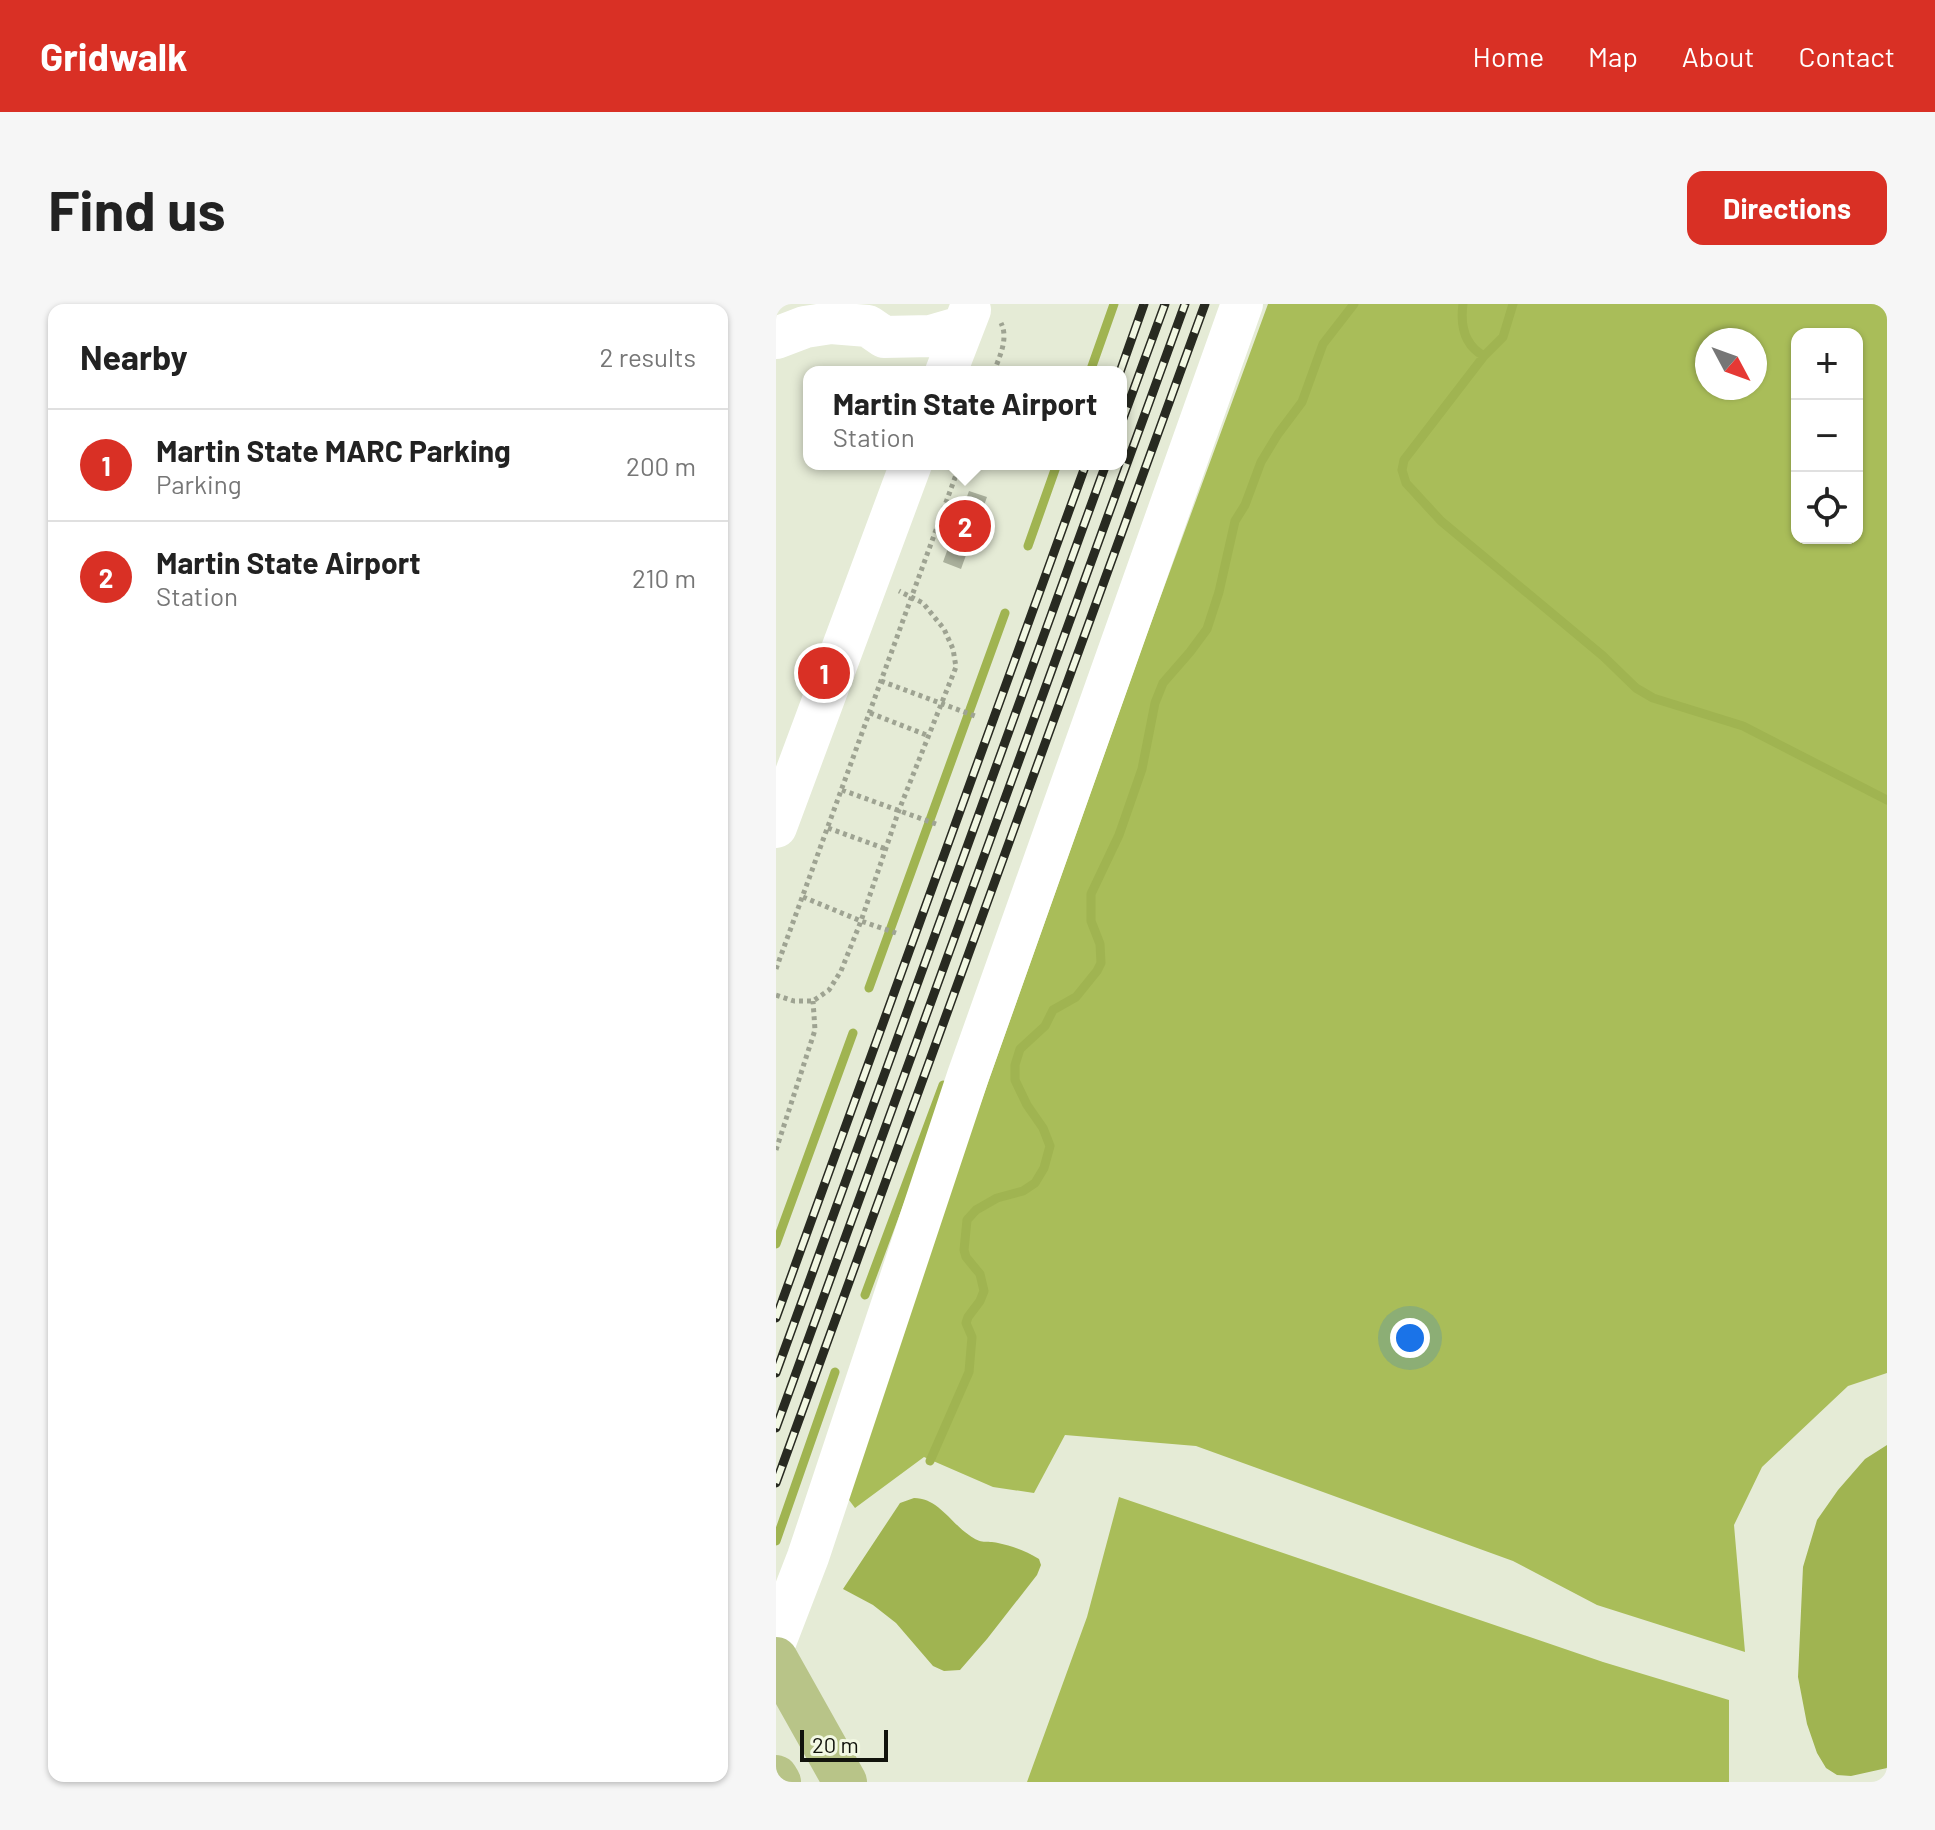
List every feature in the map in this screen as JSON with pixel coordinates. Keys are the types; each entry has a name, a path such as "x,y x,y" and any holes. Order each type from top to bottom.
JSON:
{"main road":[{"path":"776,1659 845,1782"}],"lane":[{"path":"868,326 891,311 926,304"},
{"path":"776,1640 808,1557 968,1076 1242,304"},
{"path":"776,338 805,327 831,323 868,326 884,337 931,336 967,316"},
{"path":"948,366 967,316"},
{"path":"776,827 909,470"}],"path":[{"path":"776,969 958,470"},
{"path":"776,995 794,1001 813,1001 829,990 841,971 899,810 956,667 953,649 944,629 923,603 870,576"},
{"path":"881,681 975,716"},
{"path":"870,713 929,736"},
{"path":"842,790 936,824"},
{"path":"828,828 886,849"},
{"path":"803,897 896,933"},
{"path":"776,1150 815,1030 813,1001"}],"shaded area":[{"path":"1268,304 1887,304 1887,1373 1848,1386 1762,1467 1734,1525 1745,1652 1597,1605 1513,1561 1196,1446 1065,1435 1034,1493 993,1487 924,1457 855,1508 843,1492 1144,642"},
{"path":"1887,1445 1887,1768 1851,1776 1837,1775 1826,1768 1817,1753 1807,1724 1798,1677 1803,1567 1817,1520 1865,1459"},
{"path":"1119,1497 1603,1662 1729,1700 1729,1782 1027,1782 1087,1617"},
{"path":"914,1498 930,1502 973,1538 1019,1549 1039,1559 1041,1565 1037,1575 960,1670 944,1671 933,1666 896,1623 873,1605 843,1589 900,1503"}],"building":[{"path":"969,491 987,497 961,569 943,562"}],"waterway":[{"path":"1092,366 1114,304"},
{"path":"930,1461 969,1372 972,1337 966,1323 984,1291 980,1274 964,1250 967,1220 976,1210 997,1198 1023,1191 1035,1183 1044,1168 1050,1146 1015,1080 1020,1049 1045,1026 1053,1010 1076,997 1101,963 1100,944 1091,921 1091,894 1119,835 1142,769 1155,703 1163,683 1207,629 1235,521 1245,505 1261,462 1302,402 1323,344 1354,304"},
{"path":"1463,304 1465,334 1477,352 1484,356"},
{"path":"1513,304 1503,337 1484,356 1404,460 1402,470 1406,483 1441,521 1603,656 1636,688 1653,698 1743,726 1887,800"},
{"path":"1028,546 1055,470"},
{"path":"869,988 1005,613"},
{"path":"776,1244 853,1033"},
{"path":"865,1295 943,1085"},
{"path":"776,1541 835,1372"}],"railway":[{"path":"1122,366 1144,304"},
{"path":"1127,408 1165,304"},
{"path":"1127,463 1185,304"},
{"path":"776,1483 1205,304"},
{"path":"776,1318 1084,470"},
{"path":"776,1373 1104,470"},
{"path":"776,1428 1125,470"}],"place":[{"name":"Martin State Airport","path":"965,526"},
{"name":"Martin State MARC Parking","path":"824,673"}]}
